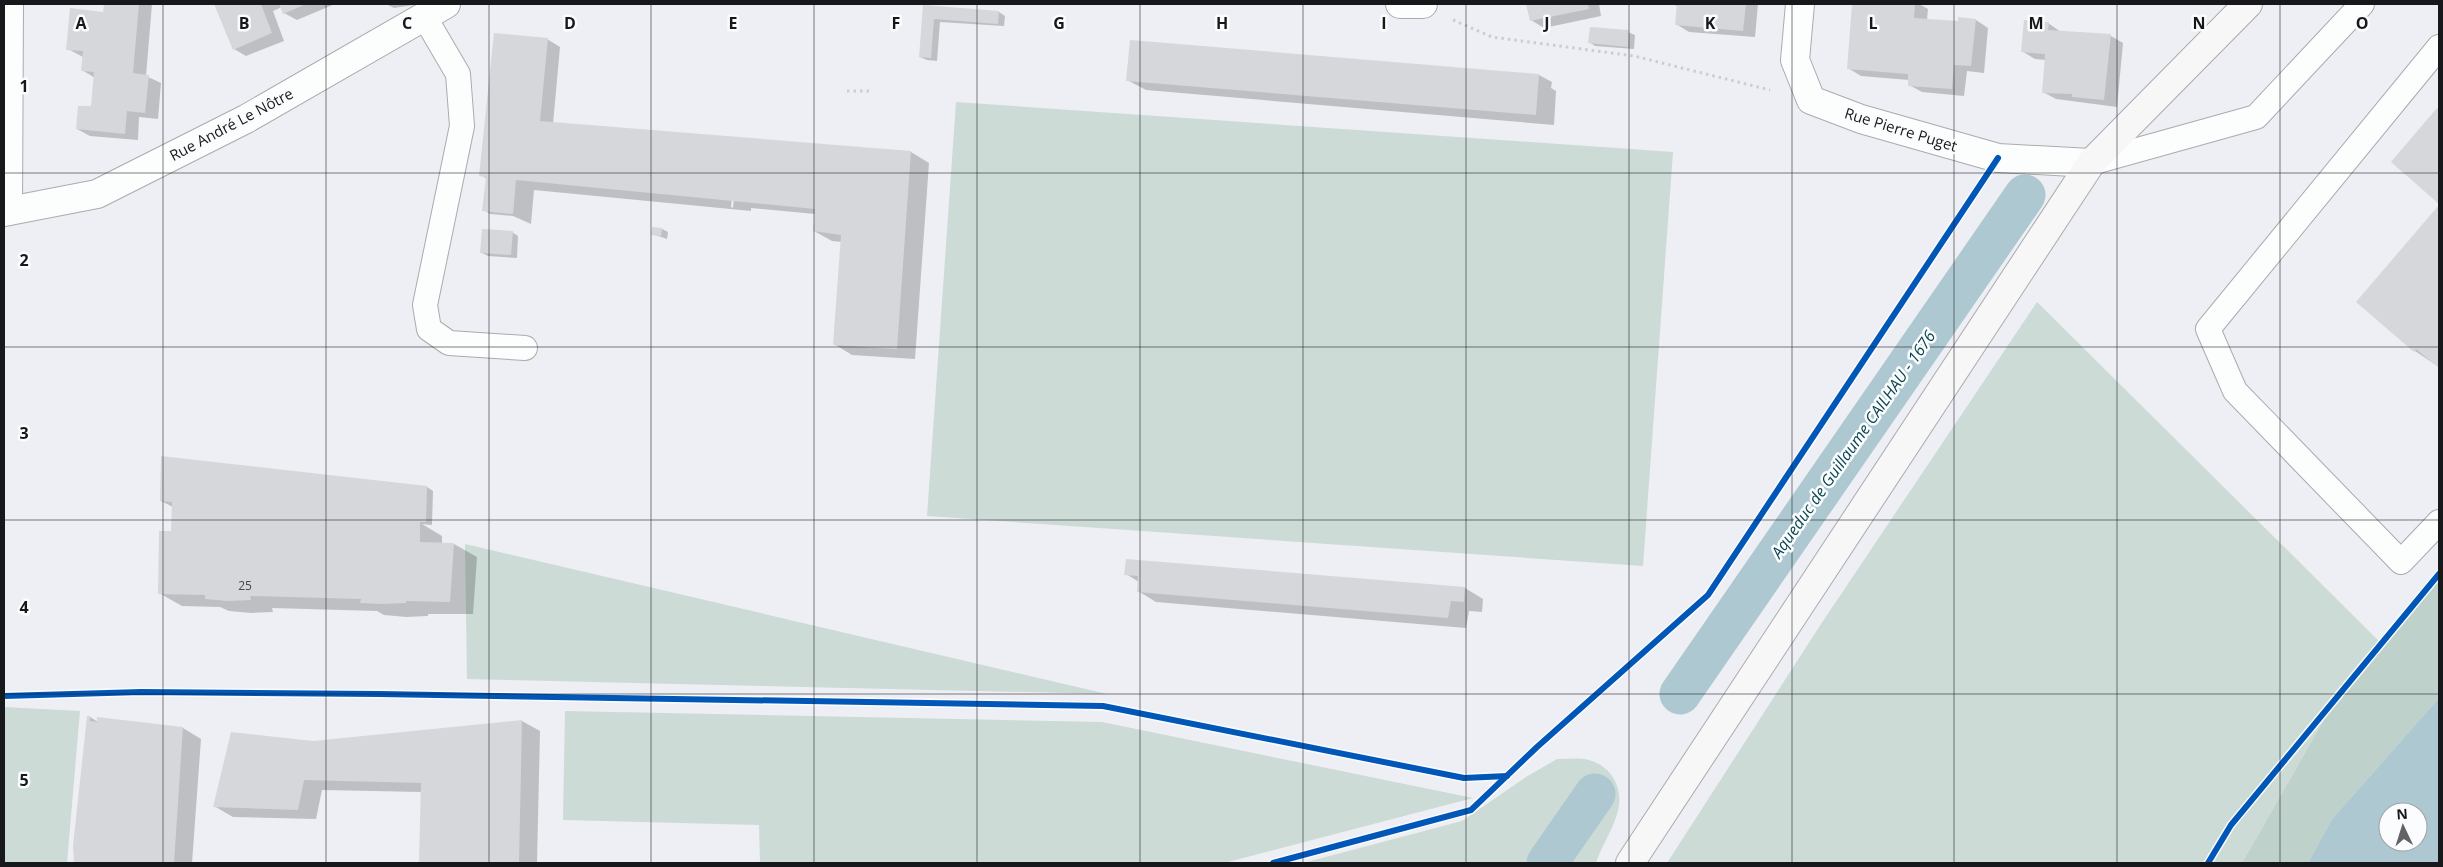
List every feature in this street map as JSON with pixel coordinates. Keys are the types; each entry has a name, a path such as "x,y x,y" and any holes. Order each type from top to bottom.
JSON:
{"main road":[{"path":"1630,863 2091,163 2248,4"}],"street":[{"path":"6,211 9,4"},
{"path":"1800,4 1795,60 1811,100"},
{"name":"Rue André Le Nôtre","path":"6,211 97,194 246,118 435,10"},
{"name":"Rue Pierre Puget","path":"1811,100 1861,119 1998,158 2091,163"}],"lane":[{"path":"2091,163 2256,118 2362,4"},
{"path":"435,10 458,74 462,126 425,306 430,329 449,343 525,348"},
{"path":"2439,47 2208,329 2235,391 2400,562 2439,522"}],"path":[{"path":"1414,4 1492,37 1634,56 1811,100"},
{"path":"847,91 873,91"},
{"path":"1273,863 1471,810 1708,595 1998,158"},
{"path":"4,696 141,692 369,694 1103,706 1464,778 1507,776"}],"shaded area":[{"path":"956,102 1673,152 1643,566 927,516"},
{"path":"2037,302 2382,644 2337,697 2242,863 1667,863 1821,624"},
{"path":"465,544 1107,694 467,679"},
{"path":"2439,574 2439,698 2332,819 2308,863 2242,863 2337,697"},
{"path":"4,707 80,711 67,863 4,863"},
{"path":"565,711 1102,722 1473,798 1224,863 760,863 759,825 563,820"},
{"path":"1557,759 1584,759 1594,762 1610,773 1615,780 1618,789 1619,807 1596,863 1303,863 1462,821 1526,777"}],"water":[{"path":"2439,698 2439,863 2308,863 2332,819"}],"building":[{"path":"104,4 139,4 133,73 149,75 145,113 127,111 125,134 76,129 78,106 91,106 94,72 81,71 83,51 66,50 70,8 103,12"},
{"path":"214,4 261,4 272,33 233,50"},
{"path":"279,4 306,4 283,14"},
{"path":"1526,4 1588,4 1589,9 1530,21"},
{"path":"1677,4 1746,4 1743,31 1675,25"},
{"path":"1852,4 1915,4 1914,18 1958,21 1958,17 1976,19 1971,66 1954,65 1952,89 1908,86 1908,74 1847,69"},
{"path":"923,5 999,11 998,24 934,19 931,58 919,57"},
{"path":"2024,20 2049,22 2048,30 2111,34 2104,100 2072,97 2072,94 2042,93 2045,54 2021,52"},
{"path":"1590,27 1629,30 1628,47 1588,43"},
{"path":"494,33 548,38 540,121 911,151 897,349 833,345 841,235 813,231 815,209 516,180 513,214 482,211 486,177 479,176"},
{"path":"1130,40 1539,74 1536,115 1126,81"},
{"path":"2437,108 2439,110 2439,204 2391,162"},
{"path":"2439,205 2439,368 2416,349 2414,352 2356,302"},
{"path":"652,227 662,228 661,236 651,235"},
{"path":"482,229 513,231 511,255 480,253"},
{"path":"161,456 427,486 426,522 420,522 420,542 454,543 450,602 406,601 406,603 383,604 360,603 361,599 250,596 251,600 228,601 205,599 205,595 158,594 159,531 171,531 172,502 160,501"},
{"path":"1126,559 1465,587 1464,602 1451,601 1448,618 1137,592 1138,576 1124,575"},
{"path":"87,716 90,716 90,721 97,722 97,717 183,727 174,863 74,863 73,846"},
{"path":"522,720 519,863 419,863 421,783 304,780 298,810 213,807 231,732 313,741"}],"waterway":[{"name":"Aqueduc de Guillaume CAILHAU - 1676","path":"1680,694 2025,195"},
{"name":"Aqueduc de Guillaume CAILHAU - 1676","path":"1547,863 1595,794"}],"cycle path":[{"path":"1273,863 1471,810 1537,747 1708,595 1998,158"},
{"path":"2208,863 2231,825 2439,574"},
{"path":"4,696 141,692 379,694 1103,706 1464,778 1507,776"}]}
